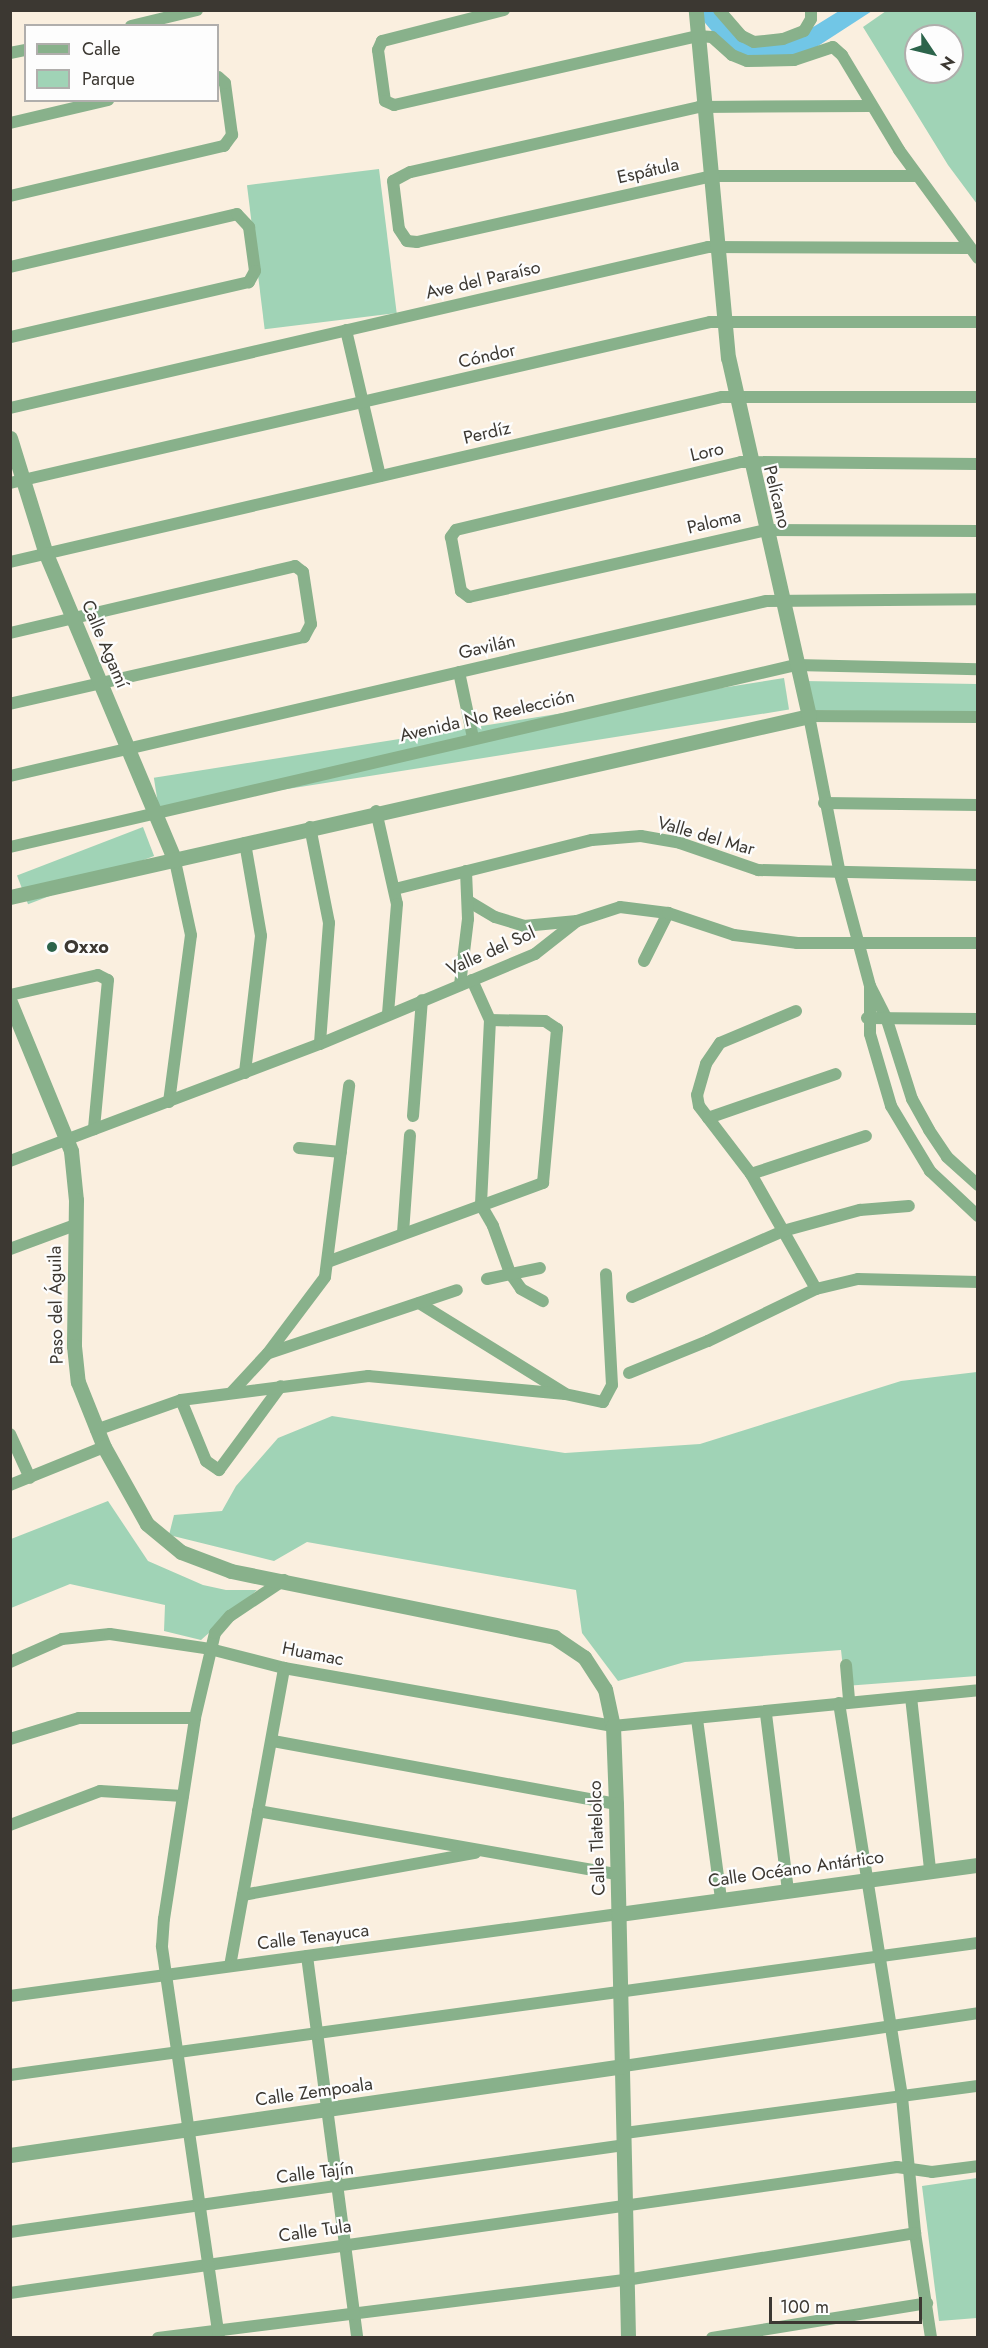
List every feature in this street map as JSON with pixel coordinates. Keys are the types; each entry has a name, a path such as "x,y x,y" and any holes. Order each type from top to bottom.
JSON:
{"street":[{"path":"139,24 196,10"},
{"path":"504,10 387,39 378,50 384,96 394,105 698,36 712,37 732,55 747,62 794,60 825,46 840,52 871,106 917,176 974,253"},
{"name":"Pelícano","path":"696,10 723,320 734,395 782,598 840,874 870,986 886,1017 895,1053 912,1099 947,1157 978,1185"},
{"path":"719,10 742,36 754,42 793,37 808,25 811,11"},
{"path":"10,196 229,143 232,135 220,78"},
{"path":"10,123 99,102"},
{"path":"706,106 871,106"},
{"name":"Espátula","path":"706,106 410,172 393,181 393,199 399,229 407,241 417,242 712,176 917,176"},
{"path":"10,267 231,215 242,216 249,227 252,279 10,337"},
{"name":"Ave del Paraíso","path":"10,408 716,245 974,253"},
{"name":"Cóndor","path":"16,482 723,320 978,322"},
{"path":"346,330 380,476"},
{"name":"Perdíz","path":"10,562 734,395 978,397"},
{"name":"Calle Agamí","path":"10,438 16,482 126,749 175,861"},
{"name":"Loro","path":"464,596 452,534 748,462 978,464"},
{"name":"Paloma","path":"464,596 766,530 978,531"},
{"path":"10,633 288,567 300,567 310,632 304,637 10,704"},
{"name":"Gavilán","path":"10,776 782,598 978,599"},
{"name":"Avenida No Reelección","path":"10,846 473,738 796,666 978,669"},
{"path":"459,672 473,738"},
{"path":"10,897 175,861 376,812 808,716 978,717"},
{"path":"824,803 978,805"},
{"path":"376,812 394,888 398,918 388,1014"},
{"path":"310,827 329,923 320,1044"},
{"name":"Valle del Mar","path":"394,888 592,840 641,836 680,843 758,870 840,874 978,875"},
{"path":"245,843 261,936 245,1073"},
{"path":"169,1102 191,935 175,861"},
{"path":"466,872 468,901 466,982 490,1020 481,1206 494,1226 510,1274 521,1288 543,1301"},
{"path":"468,901 510,923 538,926 577,921"},
{"name":"Valle del Sol","path":"10,1161 320,1044 546,947 577,921 632,906 668,913 734,935 797,943 859,941 978,943"},
{"path":"644,961 668,913"},
{"path":"538,926 546,947"},
{"path":"10,995 98,975 108,980 94,1129"},
{"name":"Pelícano","path":"870,986 867,1018 876,1059 891,1106 930,1171 978,1216"},
{"path":"414,1116 422,1000"},
{"name":"Paso del Águila","path":"10,1002 68,1139 75,1180 75,1365 82,1398 104,1447 147,1524 166,1542 209,1564 284,1580"},
{"path":"796,1011 720,1043 699,1081 699,1107 751,1174 816,1289"},
{"path":"867,1018 978,1019"},
{"path":"330,1261 543,1183 557,1029 545,1021 490,1020"},
{"path":"876,1059 895,1053"},
{"path":"708,1118 836,1074"},
{"path":"231,1393 268,1353 318,1290 330,1261 349,1086"},
{"path":"891,1106 912,1099"},
{"path":"403,1233 410,1135"},
{"path":"751,1174 866,1136"},
{"path":"299,1148 341,1152"},
{"path":"930,1171 947,1157"},
{"path":"632,1297 783,1231 860,1210 909,1206"},
{"path":"10,1249 75,1225"},
{"path":"487,1279 540,1268"},
{"path":"419,1303 565,1394 582,1400 603,1402 612,1385 606,1274"},
{"path":"629,1373 708,1341 816,1289 858,1279 978,1282"},
{"path":"268,1353 457,1290"},
{"path":"96,1430 181,1401 368,1376 565,1394"},
{"path":"181,1401 206,1461 219,1470 281,1386"},
{"path":"10,1434 30,1478"},
{"path":"10,1485 104,1447"},
{"path":"218,2333 202,2205 162,1946 164,1919 195,1718 215,1634 230,1616 284,1580"},
{"name":"Calle Tlatelolco","path":"284,1580 554,1637 570,1645 597,1673 613,1726 624,2066 624,2206 628,2337"},
{"name":"Huamac","path":"10,1662 62,1640 94,1633 210,1649 284,1668 613,1726 766,1713 978,1690"},
{"path":"846,1665 844,1703 866,1878 902,2097 915,2233 931,2337"},
{"path":"230,1966 273,1741 284,1668"},
{"path":"910,1697 930,1870"},
{"path":"766,1713 788,1891"},
{"path":"10,1739 79,1718 195,1718"},
{"path":"697,1719 721,1900"},
{"path":"273,1741 616,1804"},
{"path":"10,1825 100,1791 183,1796"},
{"path":"258,1811 617,1874"},
{"path":"243,1895 486,1851"},
{"name":"Calle Océano Antártico","path":"620,1914 978,1864"},
{"name":"Calle Tenayuca","path":"10,1996 620,1914"},
{"path":"10,2075 179,2055 978,1943"},
{"path":"307,1956 357,2337"},
{"path":"624,2066 978,2013"},
{"name":"Calle Zempoala","path":"10,2155 624,2066"},
{"name":"Calle Tajín","path":"10,2232 337,2188 625,2139 978,2086"},
{"name":"Calle Tula","path":"10,2293 910,2168 932,2172 978,2166"},
{"path":"158,2337 218,2333 352,2312 626,2280 915,2233"},
{"path":"712,2337 927,2303"}],"green space":[{"path":"886,11 977,11 977,204 948,165 863,27"},
{"path":"379,169 397,313 265,329 247,185"},
{"path":"784,678 789,710 159,809 154,778"},
{"path":"804,681 977,684 976,713 803,710"},
{"path":"143,827 154,856 28,904 17,875"},
{"path":"977,1372 977,1676 845,1686 841,1650 685,1662 618,1681 582,1633 576,1590 307,1542 274,1561 169,1535 174,1515 222,1511 236,1486 278,1438 332,1416 565,1453 700,1444 901,1381"},
{"path":"108,1501 148,1561 203,1585 226,1590 257,1590 201,1640 164,1631 165,1605 70,1584 11,1608 11,1539"},
{"path":"977,2178 977,2318 939,2321 922,2186"}],"water":[{"path":"695,11 713,11 745,42 789,42 839,11 872,11 798,59 732,55"}],"place":[{"name":"Oxxo","path":"52,947"}]}
